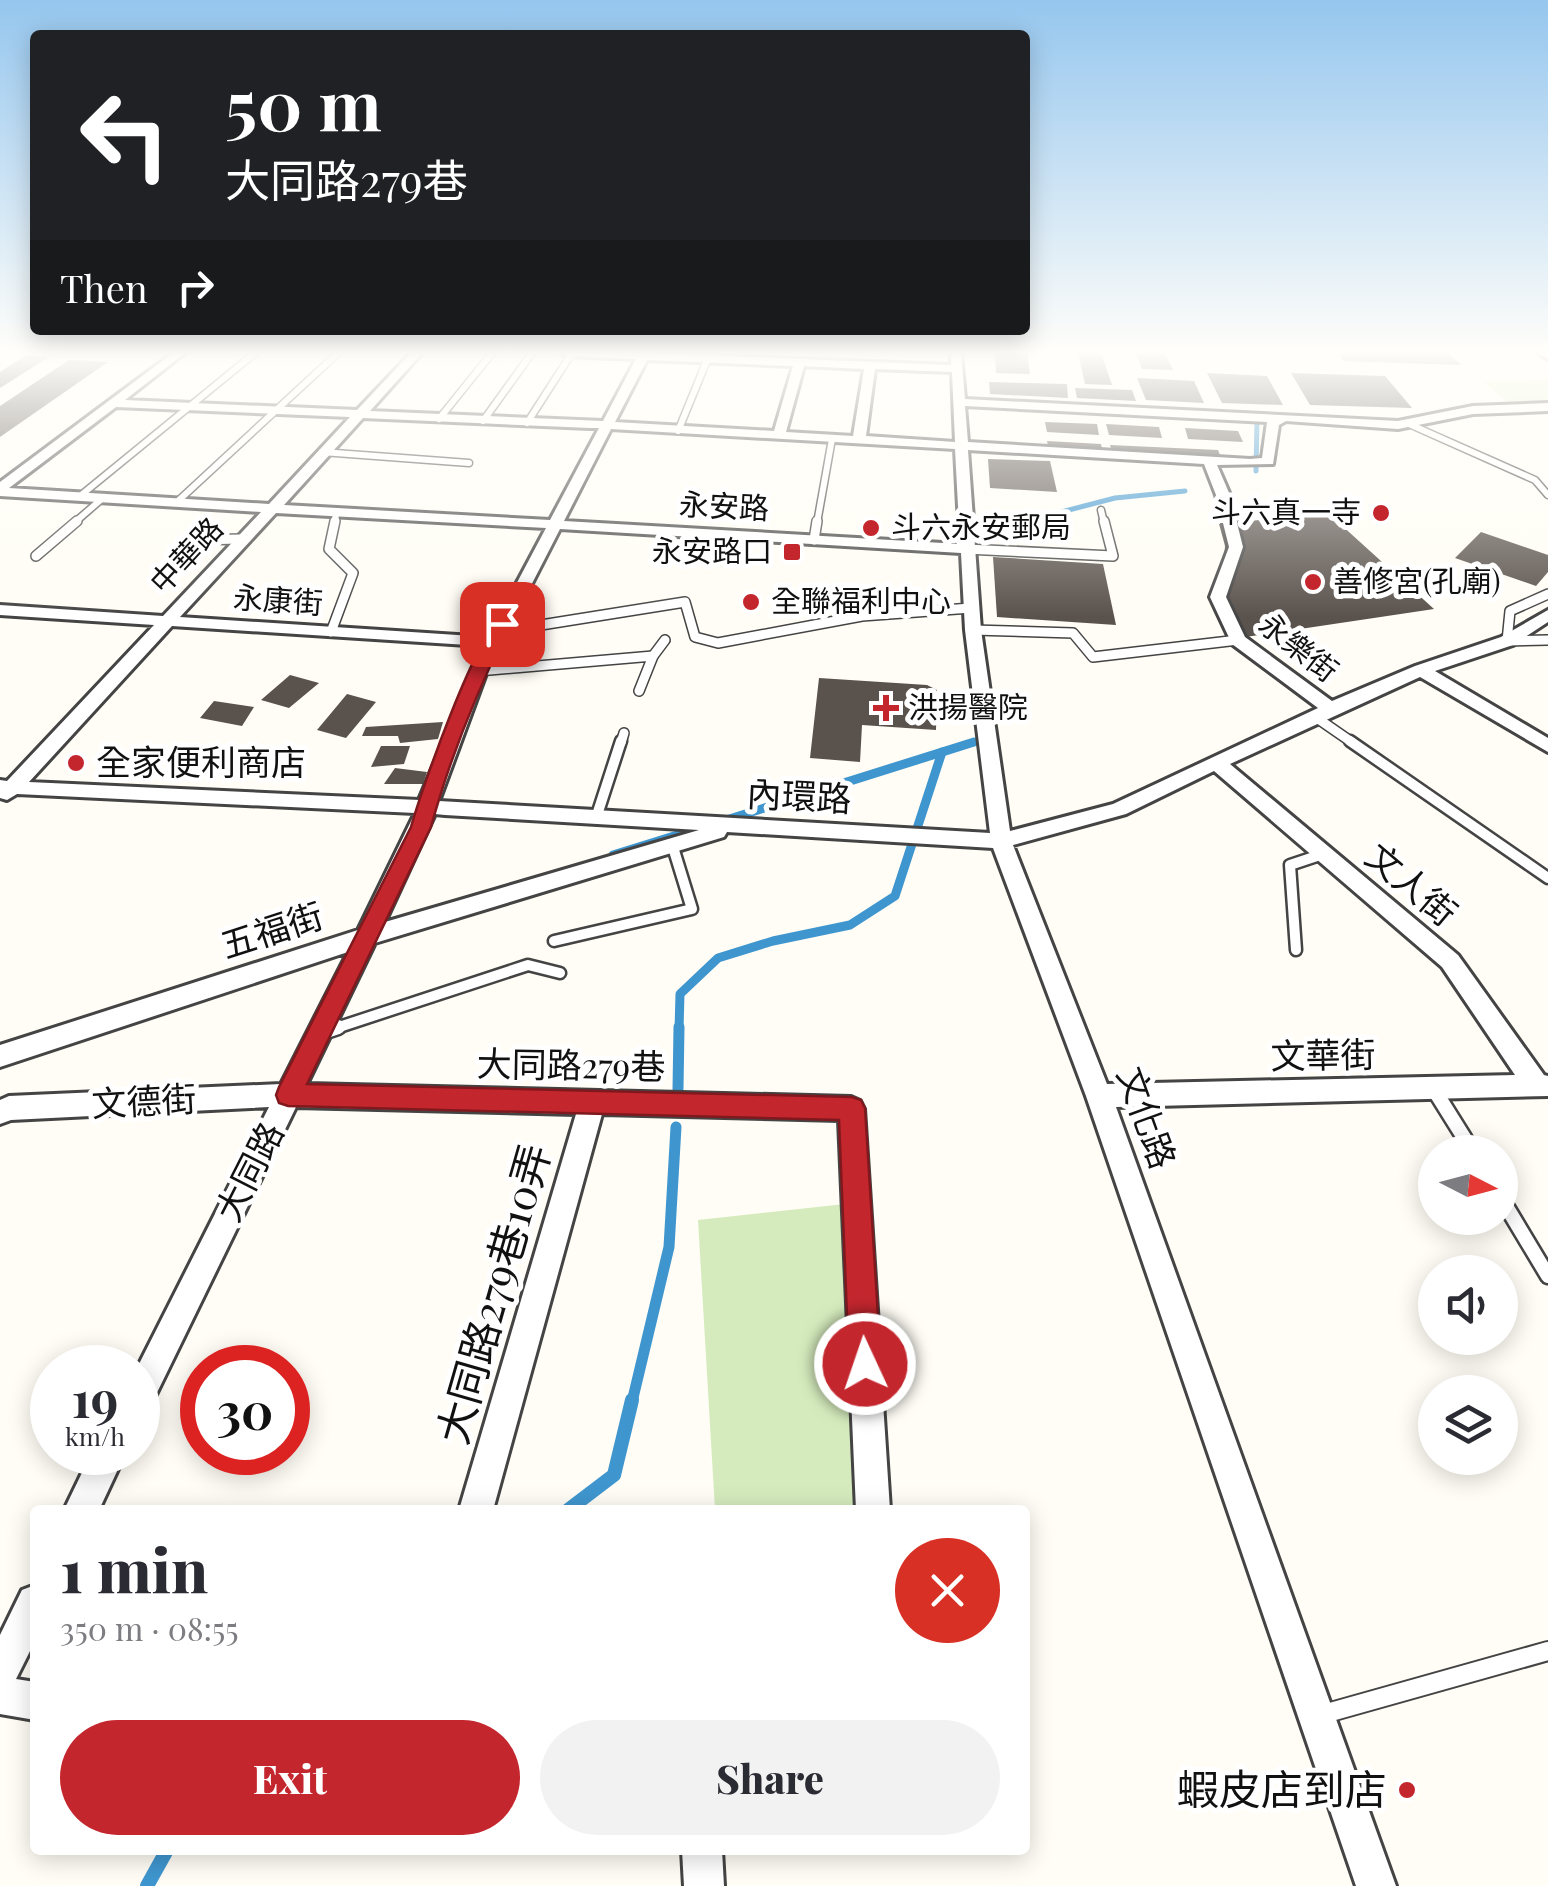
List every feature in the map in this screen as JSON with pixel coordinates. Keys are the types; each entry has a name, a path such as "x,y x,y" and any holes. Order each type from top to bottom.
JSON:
{"street":[{"path":"0,490 63,441"},
{"name":"中華路","path":"4,792 332,441"},
{"name":"大同路","path":"160,1354 421,827 478,670 598,441"},
{"path":"874,441 1250,464 1268,461 1271,441"},
{"name":"文化路","path":"962,441 972,630 1001,842 1099,1096 1376,1886"},
{"name":"永樂街","path":"1209,461 1224,495 1236,546 1218,596 1238,640 1322,713"},
{"name":"永安路","path":"0,490 966,548"},
{"name":"永康街","path":"0,610 493,642"},
{"name":"內環路","path":"4,792 446,808 596,818 674,833 710,825 1001,842 1119,809 1214,761 1421,670 1507,641 1548,616"},
{"path":"1421,670 1548,746"},
{"name":"文人街","path":"1214,761 1450,961 1542,1086"},
{"name":"五福街","path":"0,1056 372,926 674,833 739,826"},
{"name":"文華街","path":"1099,1096 1542,1086"},
{"name":"大同路279巷","path":"288,1095 852,1108 872,1505"},
{"name":"文德街","path":"0,1112 10,1108 288,1095"},
{"name":"大同路279巷10弄","path":"477,1505 593,1101"},
{"path":"84,1505 99,1475"},
{"path":"0,1673 30,1613"},
{"path":"0,1695 30,1700"},
{"path":"702,1855 704,1886"}],"lane":[{"path":"80,496 147,441"},
{"path":"178,502 244,441"},
{"path":"814,540 832,441"},
{"path":"1447,441 1535,480 1548,495"},
{"path":"322,452 469,463"},
{"path":"36,556 104,497"},
{"path":"966,548 1113,556 1101,510"},
{"path":"331,632 354,574 329,548 337,511"},
{"path":"167,568 196,540 241,539"},
{"path":"1548,594 1510,611 1507,641 1548,640"},
{"path":"502,624 541,626 685,602 695,637 718,643 862,616 971,608"},
{"path":"972,630 1073,633 1093,658 1238,640"},
{"path":"640,692 653,656 664,640"},
{"path":"478,670 653,656"},
{"path":"1322,713 1548,878"},
{"path":"596,818 624,733"},
{"path":"554,940 692,909 674,833"},
{"path":"1296,950 1290,864 1324,854"},
{"path":"319,1034 528,966 560,973"},
{"path":"1433,1088 1462,1135"},
{"path":"1518,1226 1548,1276"},
{"path":"1316,1716 1548,1650"}],"green space":[{"path":"845,1204 860,1505 715,1505 698,1220"}],"building":[{"path":"1047,441 1101,444 1104,458 1050,455"},
{"path":"1110,445 1218,450 1224,465 1114,459"},
{"path":"988,459 1050,461 1057,492 990,488"},
{"name":"善修宮(孔廟)","path":"1328,513 1434,609 1239,638 1221,602 1225,546 1219,524"},
{"path":"1481,532 1548,555 1548,572 1536,586 1455,558"},
{"path":"993,557 1103,564 1116,625 997,617"},
{"path":"290,675 319,683 289,708 261,700"},
{"name":"洪揚醫院","path":"819,678 927,685 937,690 936,730 862,725 860,762 810,758"},
{"path":"347,694 376,702 346,738 317,730"},
{"path":"214,701 254,707 242,726 200,718"},
{"path":"443,722 438,739 400,743 398,736 362,736 366,727"},
{"path":"381,746 410,746 404,764 371,767"},
{"path":"395,768 427,772 423,784 384,784"}],"waterway":[{"path":"1256,471 1257,441"},
{"path":"1042,517 1115,498 1185,491"},
{"path":"942,752 974,742 970,743"},
{"path":"679,1030 680,994 718,958 773,941 850,925 895,896 942,752"},
{"path":"723,821 942,752"},
{"path":"613,855 703,827"},
{"path":"678,1089 679,1027"},
{"path":"632,1402 669,1247 676,1127"},
{"path":"575,1505 614,1475 632,1400"},
{"path":"147,1886 164,1855"}],"place":[{"name":"斗六真一寺","path":"1381,513"},
{"name":"斗六永安郵局","path":"871,528"},
{"name":"永安路口","path":"792,552"},
{"name":"善修宮(孔廟)","path":"1313,582"},
{"name":"全聯福利中心","path":"751,602"},
{"name":"洪揚醫院","path":"886,708"},
{"name":"全家便利商店","path":"76,763"},
{"name":"蝦皮店到店","path":"1407,1790"}],"route":[{"path":"502,624 478,670 432,786 421,827 288,1095 852,1108 865,1364"}]}
